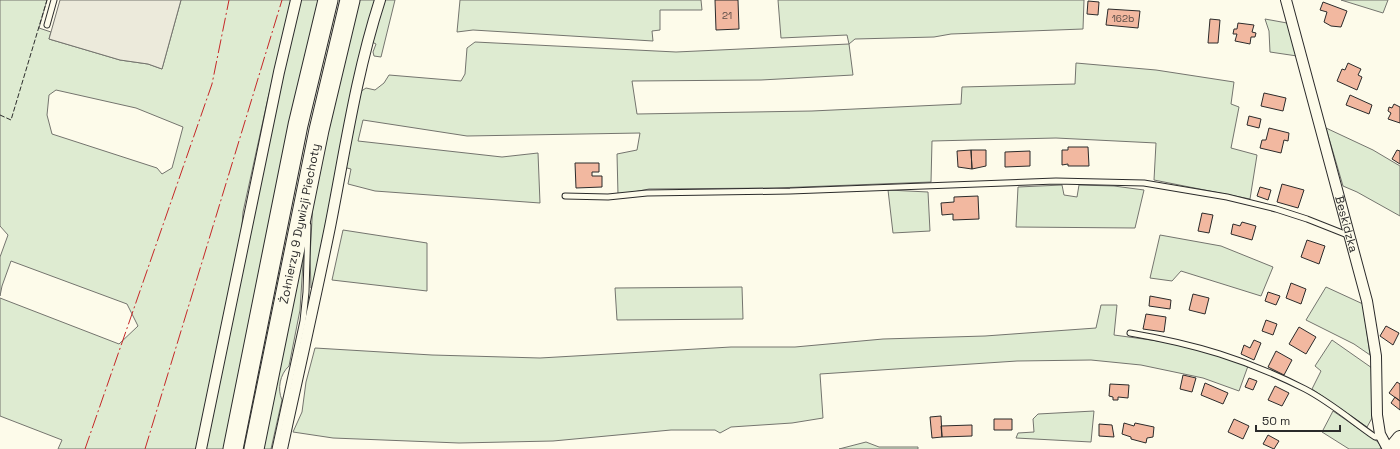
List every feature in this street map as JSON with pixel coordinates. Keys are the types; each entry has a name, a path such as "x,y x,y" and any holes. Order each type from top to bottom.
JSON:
{"highway":[{"name":"Żołnierzy 9 Dywizji Piechoty","path":"233,449 308,127 328,0"},
{"name":"Żołnierzy 9 Dywizji Piechoty","path":"254,449 312,164 308,127 350,0"}],"street":[{"path":"202,449 276,87 296,0"},
{"path":"282,449 330,228 358,81 367,41 380,0"},
{"name":"Beskidzka","path":"1286,0 1351,237 1373,330 1377,373 1377,415 1381,437 1388,449"},
{"path":"1391,449 1400,438"}],"lane":[{"path":"47,24 54,0"},
{"path":"309,212 312,164"},
{"path":"565,196 608,197 647,193 790,191 1056,181 1144,183 1227,197 1276,209 1307,219 1351,237"},
{"path":"276,449 303,321 306,292 308,218"},
{"path":"1130,333 1179,341 1228,355 1306,390 1375,437 1381,437"}],"green space":[{"path":"0,0 47,0 39,28 51,32 49,39 120,60 148,64 162,69 181,0 293,0 268,98 243,212 241,239 197,449 58,449 62,440 0,416 0,298 119,344 138,326 127,304 11,261 0,296 0,257 8,235 0,226","holes":["56,90 136,108 183,127 172,168 162,174 157,168 52,134 47,115 49,95"]},
{"path":"300,0 321,0 226,449 206,449 272,126"},
{"path":"357,0 378,0 333,187 314,282 311,288 310,257 314,183"},
{"path":"385,0 395,0 381,57 374,56 373,52 376,44 372,42"},
{"path":"460,0 701,0 702,10 660,10 660,30 652,31 653,41 473,30 457,32"},
{"path":"778,0 1084,0 1083,29 951,34 934,37 855,39 849,44 847,35 781,38"},
{"path":"1341,0 1388,0 1383,13"},
{"path":"1265,19 1287,23 1297,56 1270,52 1269,31"},
{"path":"475,42 676,52 849,44 853,75 761,80 632,81 637,114 812,111 961,104 962,87 1075,84 1076,63 1156,70 1234,82 1231,104 1239,107 1231,148 1257,155 1250,199 1154,180 1156,143 1056,138 932,141 931,182 775,188 649,189 618,195 617,154 637,150 640,133 467,136 363,120 358,141 502,157 538,153 540,203 375,191 348,184 351,169 347,168 345,165 360,92 366,88 375,90 384,83 389,75 461,81 465,74 467,48"},
{"path":"1326,128 1373,150 1400,166 1400,216 1357,192 1343,186"},
{"path":"1062,185 1064,195 1077,197 1079,185 1114,186 1144,190 1135,228 1016,227 1018,187"},
{"path":"888,190 928,192 930,231 893,233"},
{"path":"343,230 427,243 427,291 332,280"},
{"path":"1160,235 1221,246 1273,267 1261,296 1181,271 1172,281 1150,278"},
{"path":"304,247 300,310 289,366 283,373 280,382 280,396 282,400 271,449 261,449"},
{"path":"742,287 743,319 617,320 615,288"},
{"path":"1326,287 1363,304 1370,355 1354,344 1306,320"},
{"path":"1101,305 1117,305 1114,335 1173,343 1208,352 1248,366 1239,391 1203,378 1141,365 1091,360 1017,361 820,374 823,418 792,423 731,427 720,433 715,430 671,430 553,441 459,443 333,438 293,432 302,412 306,382 315,348 432,355 540,358 731,347 795,347 883,339 985,336 1096,328"},
{"path":"1332,340 1372,368 1372,418 1367,427 1312,389 1321,371 1315,366"},
{"path":"1094,411 1091,442 1016,438 1018,433 1034,432 1033,419 1038,414"},
{"path":"1333,411 1378,442 1381,447 1380,449 1349,449 1322,432"},
{"path":"866,442 879,447 918,447 918,449 839,449"}],"shaded area":[{"path":"60,0 181,0 162,69 148,64 120,60 49,39"}],"building":[{"path":"715,0 738,0 739,29 716,30"},
{"path":"1088,1 1099,2 1098,15 1087,14"},
{"path":"1323,2 1347,11 1341,27 1331,26 1324,22 1327,12 1320,10"},
{"path":"1108,9 1140,11 1138,28 1106,25"},
{"path":"1210,19 1220,20 1218,43 1208,43"},
{"path":"1238,23 1254,25 1252,32 1256,33 1255,37 1251,37 1250,44 1235,41 1237,34 1233,34 1234,29 1237,29"},
{"path":"1348,63 1361,69 1358,75 1362,77 1357,90 1337,81 1342,69 1345,70"},
{"path":"1264,93 1286,98 1283,111 1261,106"},
{"path":"1350,95 1372,105 1369,114 1346,105"},
{"path":"1394,104 1400,107 1400,123 1388,119 1391,113 1388,111 1389,107 1392,108"},
{"path":"1249,116 1261,119 1259,128 1247,125"},
{"path":"1269,128 1289,133 1288,141 1284,140 1281,153 1260,148 1262,140 1266,140"},
{"path":"1068,147 1088,147 1089,166 1068,166 1068,164 1062,165 1062,150 1068,150"},
{"path":"971,150 986,150 986,166 972,169"},
{"path":"971,150 972,169 958,167 957,151"},
{"path":"1397,150 1400,151 1400,164 1392,159"},
{"path":"1030,151 1030,166 1005,167 1005,152"},
{"path":"575,163 599,163 599,172 592,172 592,176 602,176 602,187 576,188"},
{"path":"1282,184 1304,190 1298,208 1277,202"},
{"path":"1260,187 1271,190 1268,200 1257,196"},
{"path":"978,196 979,219 953,220 953,214 942,215 941,203 954,202 954,197"},
{"path":"1202,213 1213,215 1209,233 1198,231"},
{"path":"1242,222 1256,226 1252,240 1231,234 1233,224 1240,226"},
{"path":"1307,240 1325,246 1319,264 1301,257"},
{"path":"1291,283 1306,289 1301,304 1286,298"},
{"path":"1268,292 1280,296 1276,305 1265,301"},
{"path":"1193,294 1209,298 1205,314 1189,310"},
{"path":"1150,296 1171,300 1170,309 1149,306"},
{"path":"1146,314 1166,317 1164,332 1143,329"},
{"path":"1266,320 1277,324 1273,335 1262,331"},
{"path":"1386,326 1399,333 1393,345 1380,336"},
{"path":"1299,327 1316,337 1306,354 1289,344"},
{"path":"1254,340 1261,343 1254,360 1241,354 1244,345 1250,348"},
{"path":"1276,351 1292,360 1284,375 1268,367"},
{"path":"1183,375 1196,378 1192,392 1180,389"},
{"path":"1249,378 1257,381 1253,390 1245,387"},
{"path":"1397,382 1400,384 1400,401 1389,393"},
{"path":"1205,383 1228,393 1223,404 1201,395"},
{"path":"1110,384 1129,385 1128,398 1118,397 1118,400 1113,400 1113,397 1109,396"},
{"path":"1275,386 1289,393 1282,406 1268,400"},
{"path":"1395,397 1400,401 1400,410 1391,403"},
{"path":"941,416 942,437 932,438 930,417"},
{"path":"994,419 1012,419 1012,430 994,430"},
{"path":"1234,419 1249,426 1243,439 1228,432"},
{"path":"1124,423 1134,426 1135,423 1154,427 1153,437 1147,438 1146,443 1131,439 1131,437 1122,434"},
{"path":"1099,424 1112,425 1114,437 1099,436"},
{"path":"972,425 972,436 942,437 941,426"},
{"path":"1268,435 1279,441 1274,449 1263,444"}],"fence":[{"path":"0,115 11,120 47,0"}],"power":[{"path":"85,449 212,84 229,0"},
{"path":"145,449 282,0"}]}
